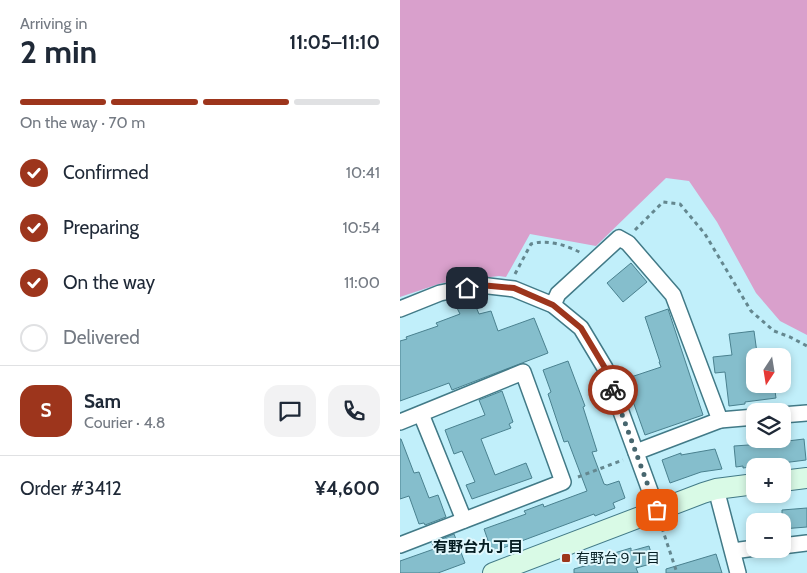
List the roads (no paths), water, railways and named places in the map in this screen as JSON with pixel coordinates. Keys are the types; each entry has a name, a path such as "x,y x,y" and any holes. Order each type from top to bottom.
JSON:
{"street":[{"path":"553,305 558,294 619,238 628,243 674,295 720,420"},
{"path":"400,310 440,293 480,285 514,288 553,305 581,328 605,368 659,518"},
{"path":"400,422 523,372 563,482 400,545"},
{"path":"791,414 807,413"},
{"path":"421,414 464,520"},
{"path":"636,452 720,420 746,418"},
{"path":"791,480 807,478"},
{"path":"493,573 659,518 716,489 746,485"},
{"path":"716,489 738,573"},
{"path":"791,545 807,543"},
{"path":"733,551 746,549"}],"place":[{"name":"有野台９丁目","path":"566,558"}],"district":[{"name":"有野台九丁目","path":"478,547"}]}
